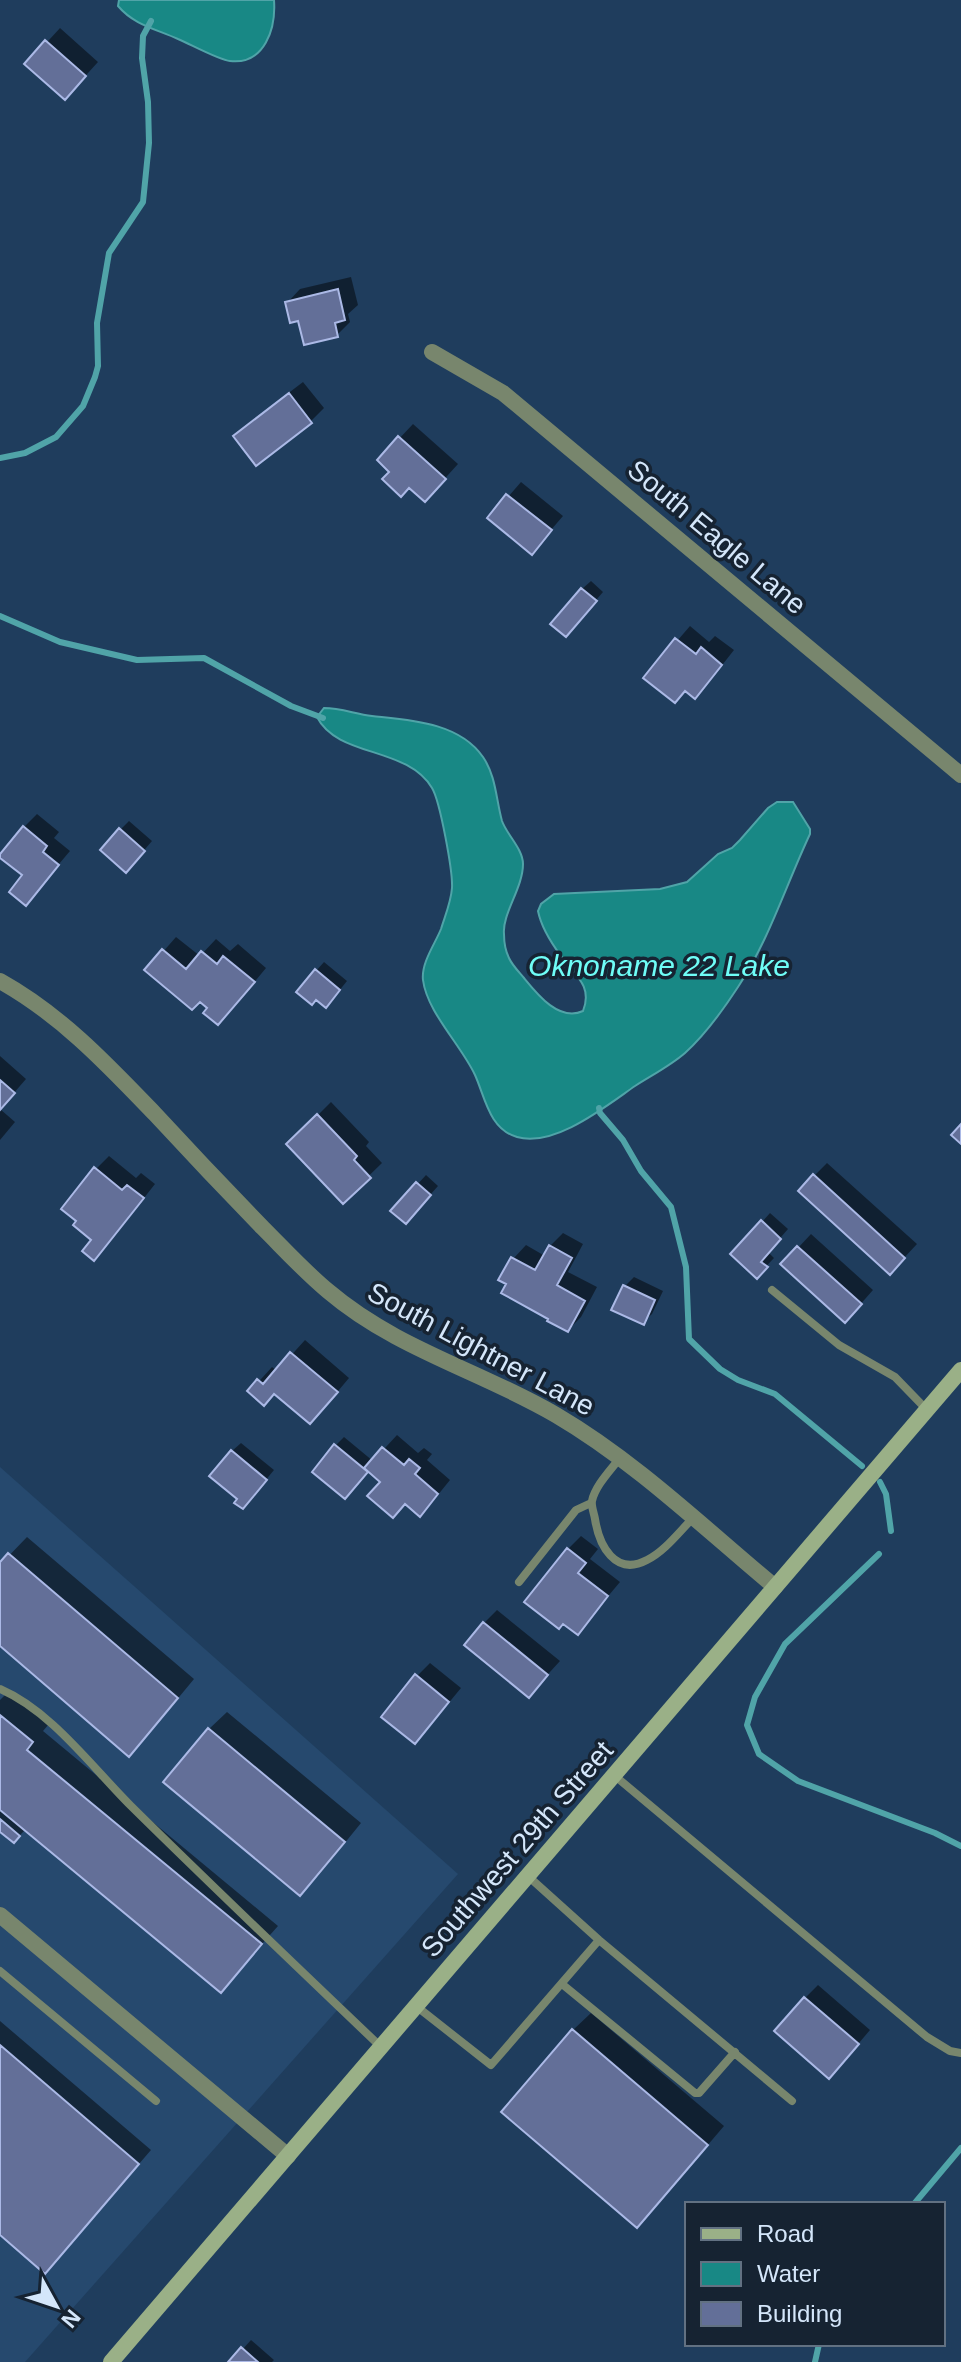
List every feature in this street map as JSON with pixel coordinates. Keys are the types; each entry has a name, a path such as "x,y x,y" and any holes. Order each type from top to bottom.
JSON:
{"street":[{"name":"South Eagle Lane","path":"432,352 503,393 961,775"},
{"name":"South Lightner Lane","path":"0,981 44,1008 73,1031 113,1069 283,1249 354,1312 413,1346 553,1413 579,1429 775,1587"},
{"name":"Southwest 29th Street","path":"111,2362 961,1370"},
{"path":"0,1915 288,2156"}],"lane":[{"path":"772,1290 839,1345 895,1377 927,1410"},
{"path":"619,1459 591,1503 601,1545 610,1556 621,1562 636,1564 647,1561 693,1518"},
{"path":"519,1582 576,1510 591,1503"},
{"path":"0,1689 20,1697 39,1713 381,2047"},
{"path":"615,1776 927,2037 950,2051 961,2053"},
{"path":"529,1877 599,1940 792,2101"},
{"path":"416,2006 491,2065 599,1940"},
{"path":"0,1971 156,2101"},
{"path":"562,1984 695,2093 699,2093 735,2052"}],"shaded area":[{"path":"0,1467 458,1874 25,2362 0,2362"}],"water":[{"path":"119,0 274,0 273,22 260,51 242,61 230,61 138,22 118,6"},
{"name":"Oknoname 22 Lake","path":"324,708 432,725 461,736 483,757 493,780 502,821 523,864 520,882 504,926 507,953 510,961 542,998 565,1013 583,1011 586,995 581,981 554,946 539,917 541,904 554,894 660,889 687,882 718,854 732,848 777,802 793,802 810,834 749,969 720,1013 693,1046 579,1123 547,1136 532,1139 517,1137 494,1120 475,1075 431,1004 423,980 424,967 441,929 452,888 439,807 432,788 421,775 406,765 340,739 327,730 317,717"}],"building":[{"path":"45,40 86,76 65,100 24,64"},
{"path":"338,289 345,320 335,323 338,337 304,345 298,321 290,323 285,302"},
{"path":"289,393 312,423 256,466 233,436"},
{"path":"398,436 446,479 425,502 409,488 401,497 382,479 389,472 377,460"},
{"path":"506,494 552,530 532,555 487,518"},
{"path":"581,588 597,601 566,637 550,624"},
{"path":"675,638 696,654 701,647 722,665 695,699 685,691 675,703 643,678"},
{"path":"23,826 47,846 43,852 59,865 26,906 9,892 22,875 0,858"},
{"path":"119,828 145,851 126,873 100,850"},
{"path":"162,949 186,969 201,951 217,964 223,956 255,982 218,1025 203,1013 207,1008 200,1002 192,1010 144,970"},
{"path":"315,969 340,990 326,1008 316,1000 312,1005 296,992"},
{"path":"0,1080 15,1093 0,1110"},
{"path":"317,1114 357,1156 354,1160 371,1178 343,1204 286,1144"},
{"path":"961,1124 961,1144 951,1135"},
{"path":"94,1167 122,1190 127,1185 144,1198 94,1261 82,1251 91,1240 73,1225 76,1221 61,1209"},
{"path":"813,1174 905,1258 890,1275 798,1191"},
{"path":"416,1182 431,1195 406,1224 390,1211"},
{"path":"761,1220 781,1239 761,1262 768,1267 757,1279 730,1254"},
{"path":"549,1245 572,1258 557,1285 585,1301 568,1332 501,1293 506,1284 498,1280 511,1257 535,1270"},
{"path":"797,1246 862,1304 845,1323 780,1264"},
{"path":"623,1285 655,1300 644,1325 611,1310"},
{"path":"290,1352 338,1392 310,1424 274,1394 264,1406 247,1391 257,1379 263,1384"},
{"path":"334,1444 368,1472 345,1499 312,1472"},
{"path":"382,1447 404,1465 409,1459 420,1468 415,1474 438,1494 420,1517 405,1504 393,1518 367,1496 380,1482 364,1468"},
{"path":"231,1450 267,1480 243,1509 234,1503 237,1499 209,1476"},
{"path":"567,1548 586,1563 578,1573 608,1596 578,1635 563,1624 559,1629 524,1602"},
{"path":"8,1553 178,1698 129,1757 0,1646 0,1562"},
{"path":"483,1622 548,1675 529,1698 464,1645"},
{"path":"415,1674 449,1702 415,1744 381,1717"},
{"path":"0,1715 33,1742 27,1750 262,1944 221,1993 0,1810"},
{"path":"208,1728 345,1842 300,1896 163,1782"},
{"path":"0,1819 20,1836 14,1843 0,1832"},
{"path":"804,1997 859,2044 829,2079 774,2031"},
{"path":"572,2029 708,2145 637,2228 501,2112"},
{"path":"0,2045 139,2164 45,2274 0,2235"},
{"path":"241,2347 258,2362 228,2362"}],"waterway":[{"path":"0,458 25,453 56,437 83,406 95,377 98,366 97,323 109,253 143,202 149,143 142,58 143,36 151,21"},
{"path":"0,616 60,642 137,660 204,658 291,706 323,718"},
{"path":"599,1108 641,1171 671,1207 686,1267 689,1339 720,1369 738,1380 775,1394 862,1466"},
{"path":"880,1482 886,1494 891,1531"},
{"path":"879,1554 785,1644 755,1697 747,1725 759,1754 798,1781 935,1833 961,1846"},
{"path":"916,2202 961,2148"},
{"path":"815,2362 819,2346"}]}
